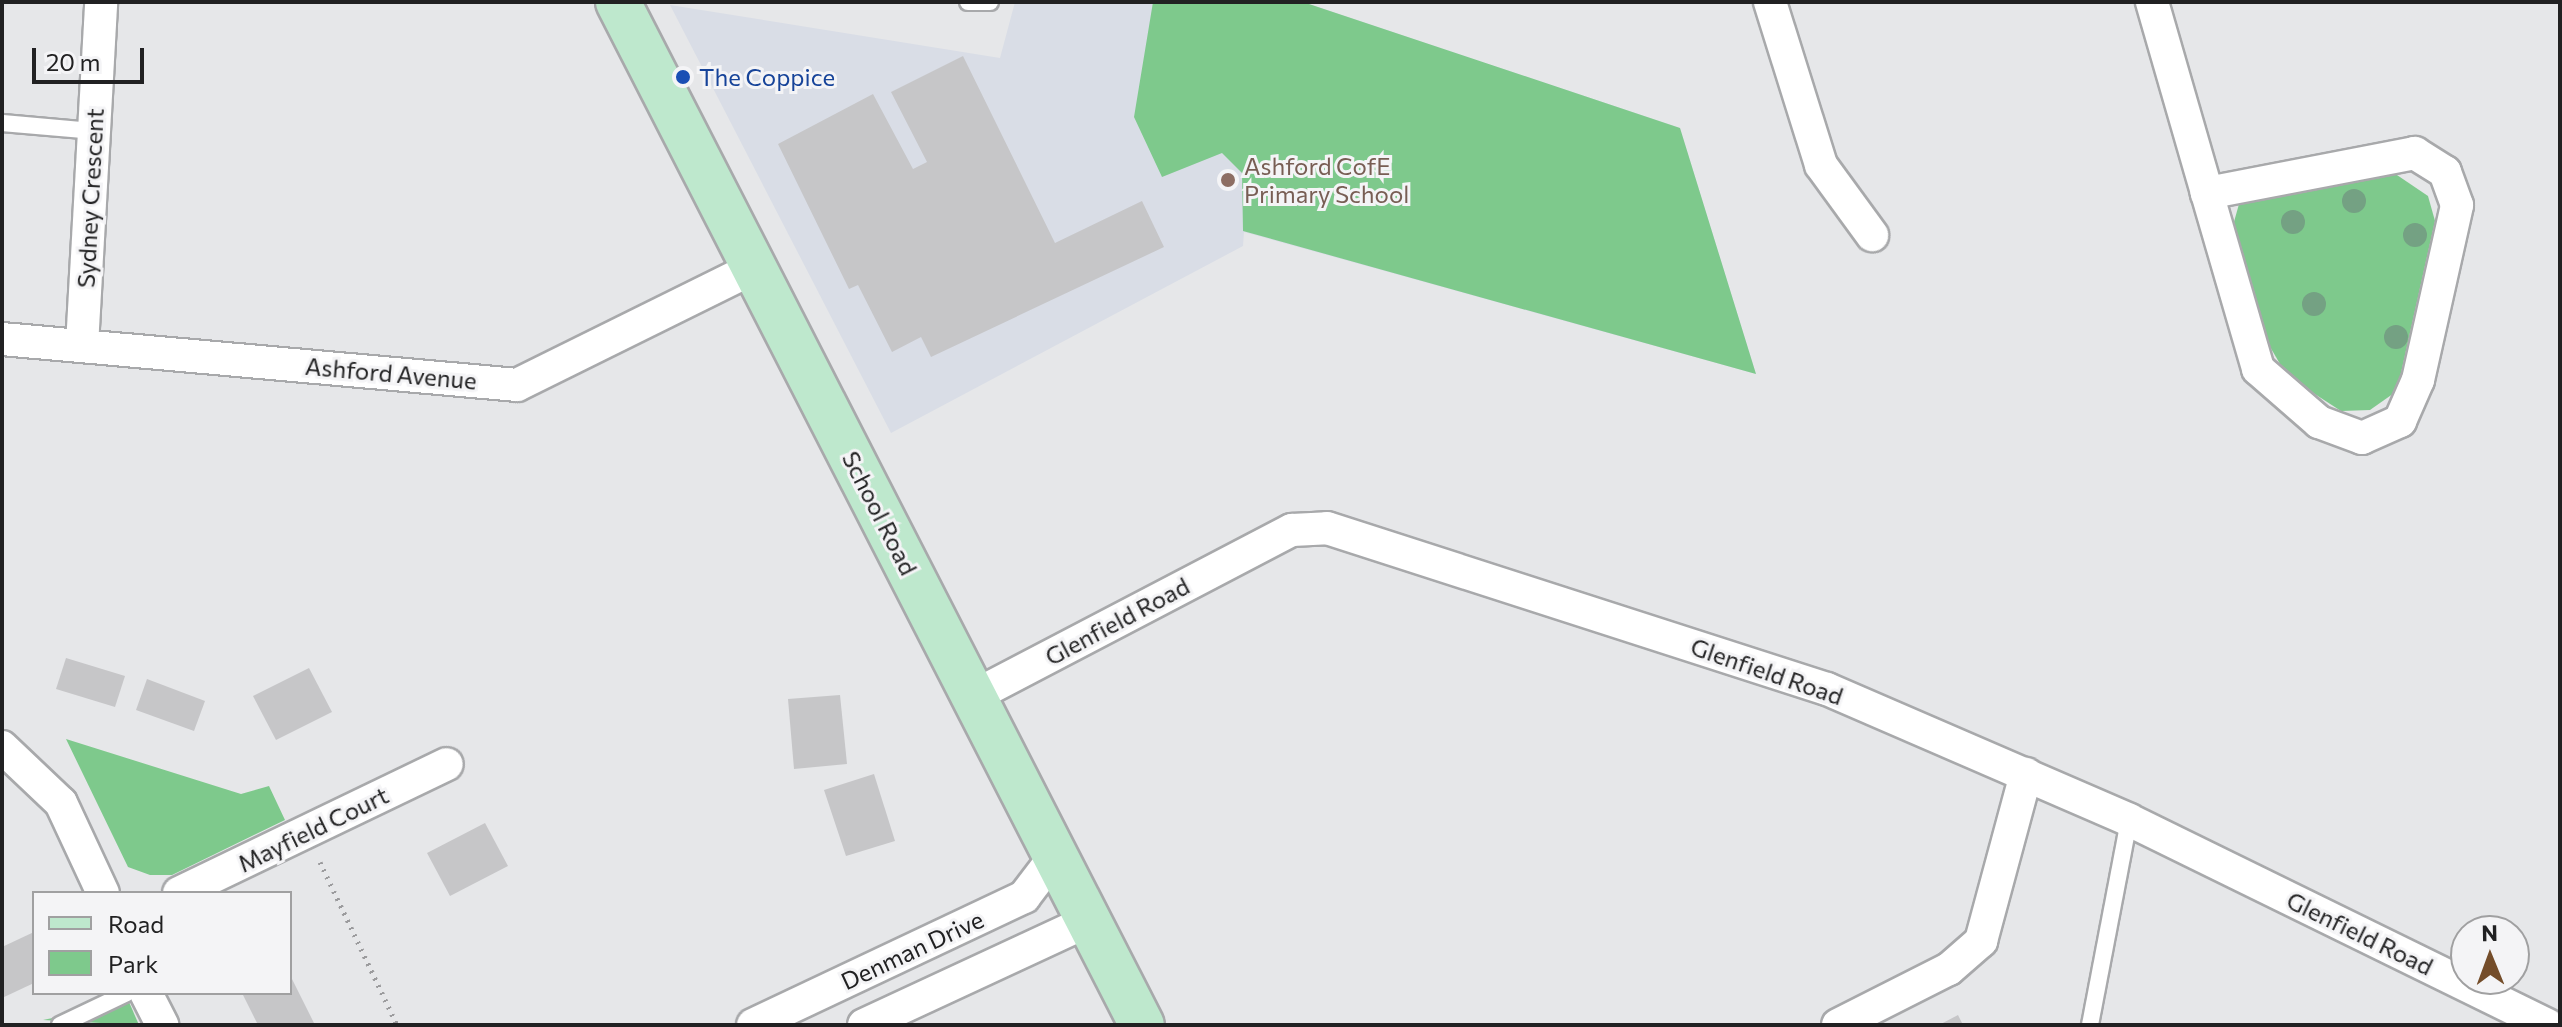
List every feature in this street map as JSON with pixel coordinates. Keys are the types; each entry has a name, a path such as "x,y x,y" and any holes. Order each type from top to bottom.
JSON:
{"main road":[{"name":"School Road","path":"618,2 1142,1025"}],"street":[{"name":"Sydney Crescent","path":"82,346 101,2"},
{"path":"1770,2 1821,165 1872,235"},
{"path":"2152,2 2207,193 2258,369 2319,422 2362,438 2400,421 2418,380 2457,205 2445,172 2415,153 2207,193"},
{"name":"Ashford Avenue","path":"2,339 517,385 754,268"},
{"name":"Glenfield Road","path":"974,696 1292,530 1327,528 1827,689 2129,820 2547,1025"},
{"path":"2,747 61,803 102,891"},
{"name":"Mayfield Court","path":"183,891 447,764"},
{"path":"1838,1025 1949,969 1981,941 2026,774"},
{"name":"Denman Drive","path":"753,1025 1024,897 1056,855"},
{"name":"Denman Drive","path":"864,1025 1088,921"},
{"path":"147,995 162,1025"}],"lane":[{"path":"968,2 990,2"},
{"path":"2,123 93,131"},
{"path":"2090,1025 2129,820"},
{"path":"60,1025 123,995"}],"path":[{"path":"306,832 397,1025"}],"shaded area":[{"name":"Ashford CofE Primary School","path":"1015,2 1303,2 1680,128 1756,374 1244,232 1243,246 891,433 670,5 1000,58"}],"green space":[{"path":"1153,2 1303,2 1680,128 1756,374 1243,231 1242,173 1222,153 1162,177 1134,117"},
{"path":"2394,173 2428,196 2435,221 2397,391 2370,410 2341,411 2287,376 2262,333 2232,229 2239,204"},
{"path":"66,739 241,794 269,786 285,820 172,875 150,875 128,867"},
{"path":"129,1002 139,1025 43,1020"}],"building":[{"path":"963,56 1055,243 1142,201 1164,247 931,357 921,337 892,352 858,285 849,289 778,144 873,94 913,169 927,162 891,92"},
{"path":"66,658 125,676 115,707 56,689"},
{"path":"309,668 332,712 276,740 253,696"},
{"path":"147,679 205,701 194,731 136,710"},
{"path":"840,695 847,764 794,769 788,699"},
{"path":"874,774 895,841 846,856 824,790"},
{"path":"485,823 508,866 450,896 427,853"},
{"path":"32,933 32,984 2,998 2,947"},
{"path":"292,979 315,1025 258,1025 243,995 292,995"},
{"path":"1958,1015 1963,1025 1939,1025"}],"place":[{"name":"The Coppice","path":"683,77"},
{"name":"Ashford CofE Primary School","path":"1228,180"}]}
